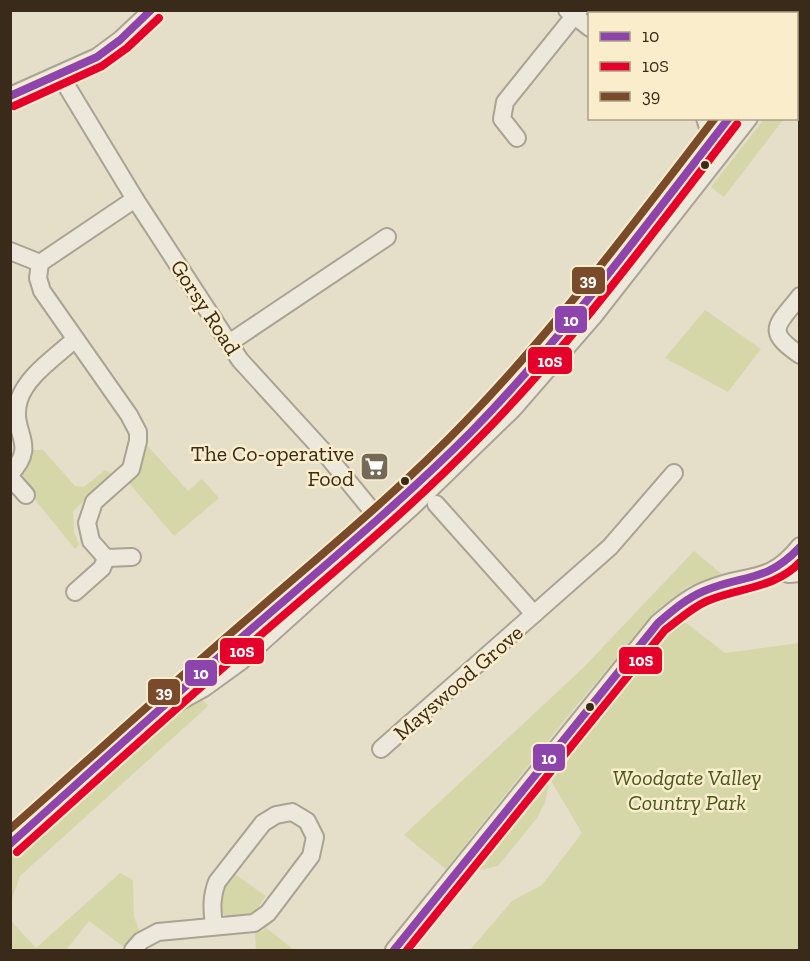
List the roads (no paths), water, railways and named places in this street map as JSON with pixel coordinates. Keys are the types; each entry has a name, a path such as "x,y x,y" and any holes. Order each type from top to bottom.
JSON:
{"street":[{"path":"10,96 97,57 120,40 152,10"},
{"path":"517,138 501,119 505,102 574,12 588,26"},
{"name":"Gorsy Road","path":"60,75 135,199 240,360 324,452 378,518"},
{"path":"706,120 716,148"},
{"path":"10,844 378,518 498,403 738,121"},
{"path":"155,714 204,688 240,662 412,506 513,409 571,344 716,148"},
{"path":"106,558 91,541 87,523 94,502 131,469 138,432 129,415 42,291 38,278 40,263 135,199"},
{"path":"229,343 387,237"},
{"path":"10,251 40,263"},
{"path":"800,296 779,323 777,335 782,343 800,355"},
{"path":"26,495 10,476 23,458 24,444 16,417 19,401 27,383 75,339"},
{"path":"416,483 423,483 437,471 442,477"},
{"name":"Mayswood Grove","path":"381,749 610,547 674,473"},
{"path":"412,506 436,504 442,477"},
{"name":"Mayswood Grove","path":"436,504 534,614"},
{"path":"378,518 383,524 393,516 399,517"},
{"path":"394,951 658,623 680,605 708,589 729,582 755,578 774,570 800,546"},
{"path":"106,558 132,557"},
{"path":"75,592 102,568 106,558"},
{"path":"774,570 789,574 800,573"},
{"path":"133,951 141,940 158,932 254,923 268,913 312,856 315,837 307,821 292,812 276,815 263,823 217,882 213,893 214,925"}],"place":[{"name":"The Co-operative Food","path":"375,466"}],"park label":[{"name":"Woodgate Valley Country Park","path":"687,790"}]}
